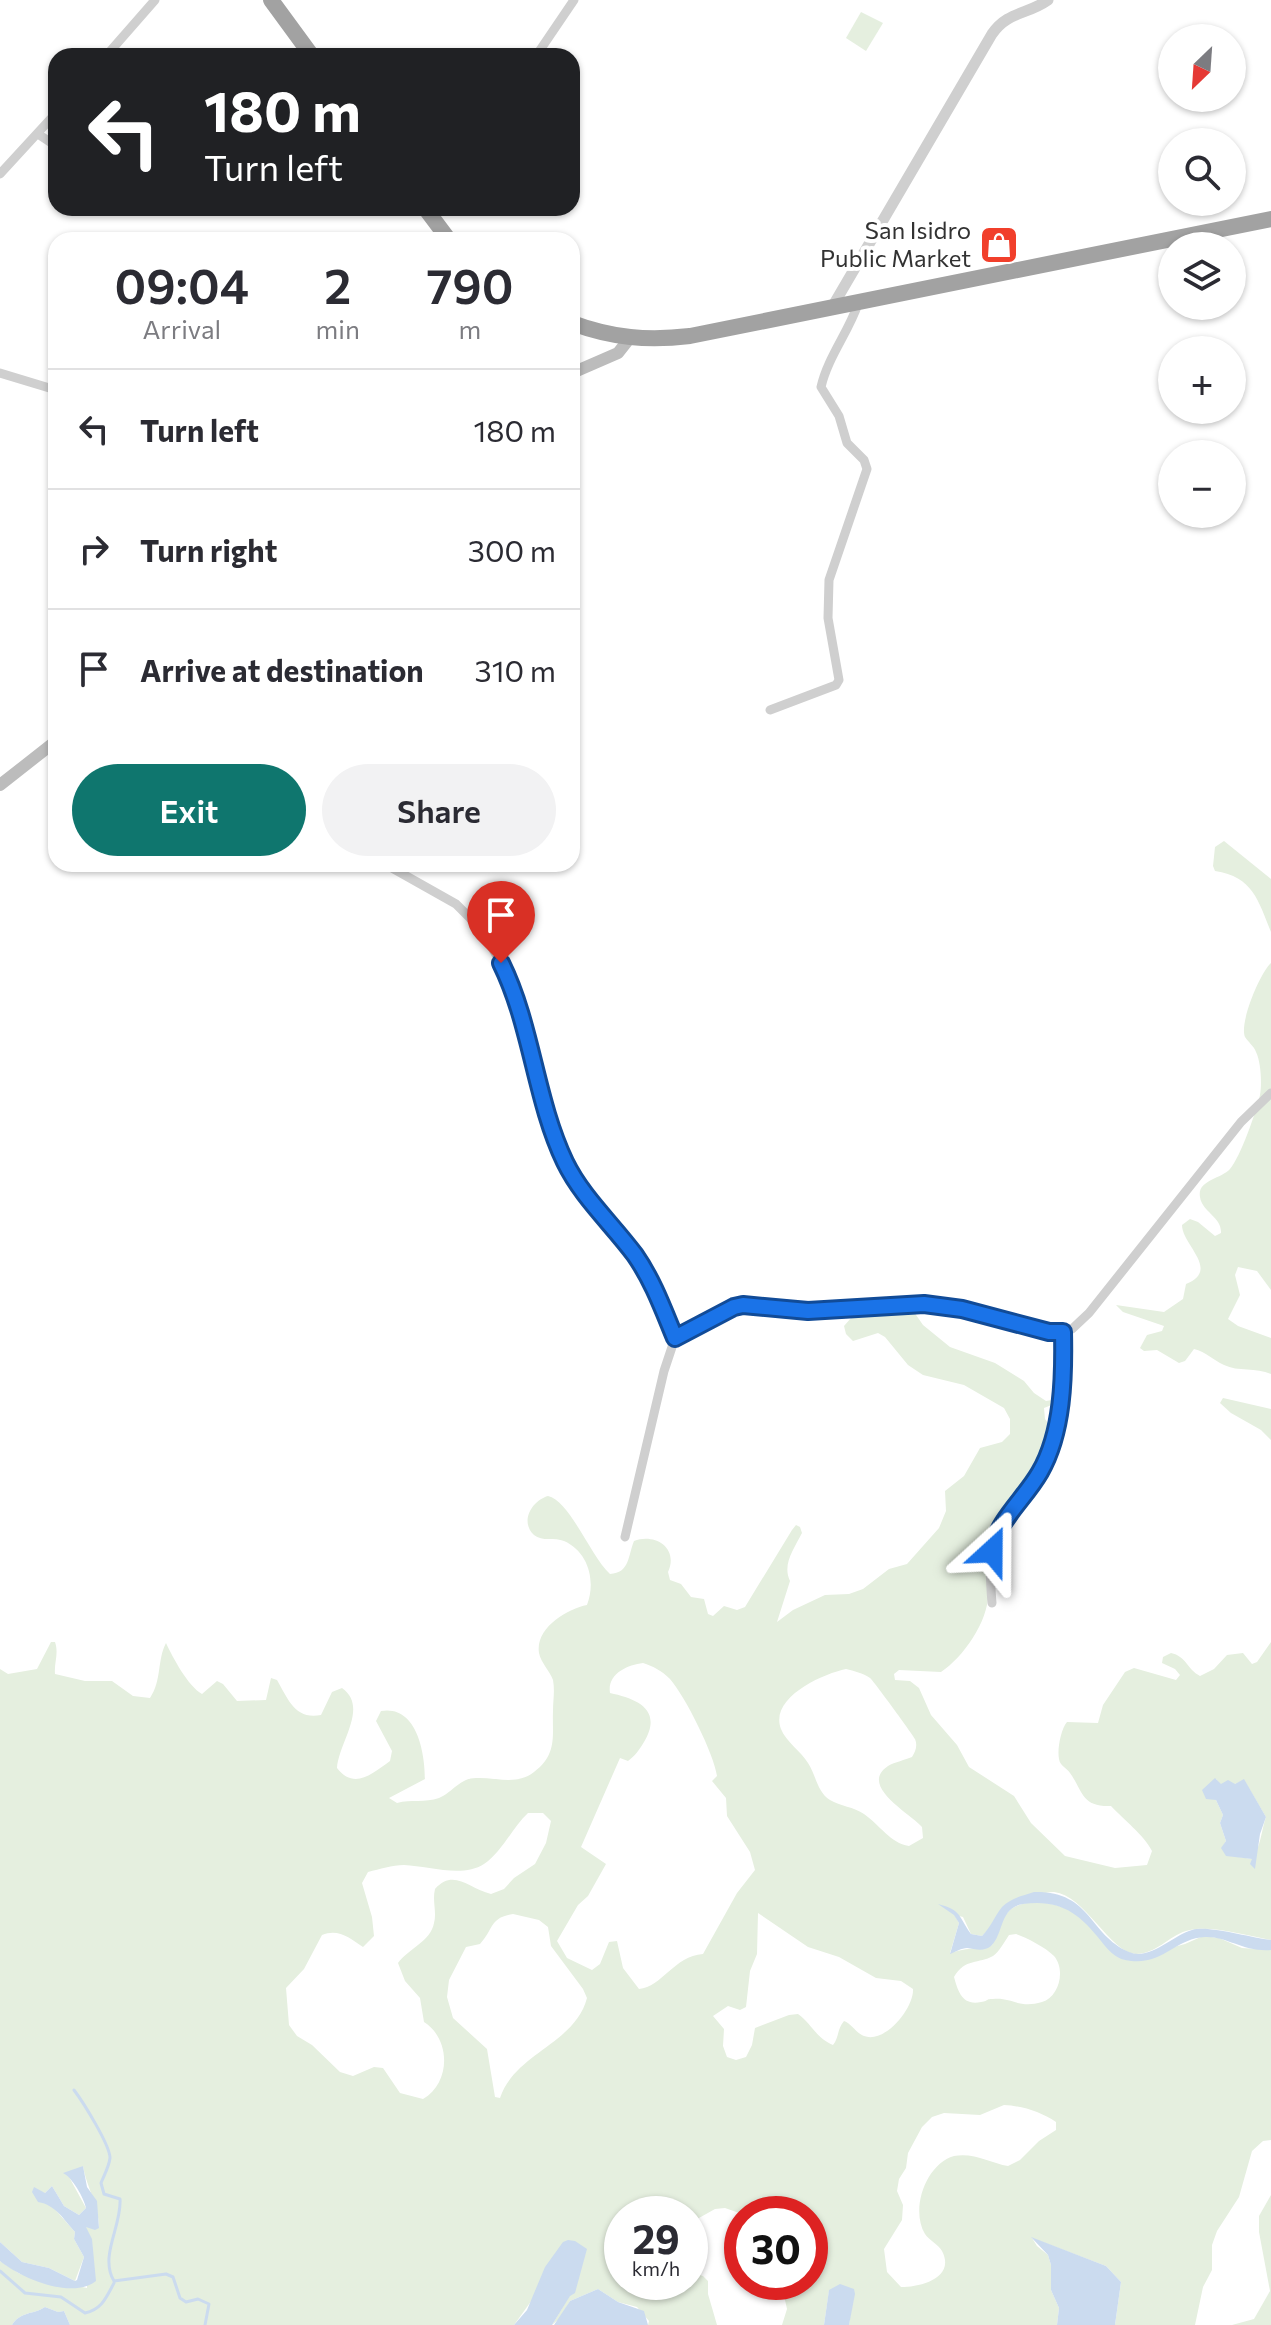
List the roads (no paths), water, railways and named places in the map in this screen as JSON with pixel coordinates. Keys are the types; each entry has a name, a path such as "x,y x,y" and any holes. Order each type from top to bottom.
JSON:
{"highway":[{"path":"271,0 306,48"},
{"path":"580,326 629,339 690,336 1271,219"}],"main road":[{"path":"580,370 618,353 629,339"},
{"path":"0,785 48,747"}],"street":[{"path":"113,48 155,0"},
{"path":"541,48 574,0"},
{"path":"831,309 996,28 1009,16 1035,8 1048,0"},
{"path":"0,174 48,122"},
{"path":"38,134 48,141"},
{"path":"770,710 836,685 839,680 828,618 829,580 867,469 864,460 847,443 839,416 821,387 858,304"},
{"path":"0,373 48,388"},
{"path":"398,872 467,913 494,952 517,998 553,1130 565,1162 583,1191 648,1275 675,1338 664,1371 625,1537"},
{"path":"675,1338 743,1305 808,1311 924,1304 962,1309 1049,1332 1072,1329 1089,1313 1241,1122 1271,1093"},
{"path":"992,1603 992,1551 996,1533 1033,1482 1052,1443 1062,1381 1063,1332"}],"water":[{"path":"1215,1778 1221,1784 1228,1780 1235,1784 1244,1779 1266,1817 1255,1869 1250,1864 1252,1859 1226,1856 1221,1848 1226,1841 1220,1823 1223,1815 1216,1800 1206,1799 1202,1790"},
{"path":"1034,1892 1068,1898 1116,1944 1137,1954 1199,1929 1271,1940 1271,1950 1252,1949 1205,1937 1185,1942 1148,1960 1125,1960 1112,1953 1093,1931 1068,1910 1036,1903 1015,1906 988,1948 965,1948 950,1954 959,1923 954,1915 938,1904 956,1911 971,1934 982,1936 1005,1904"},
{"path":"83,2166 87,2187 97,2201 99,2228 86,2227 92,2239 96,2281 86,2286 61,2288 33,2280 0,2261 0,2242 22,2262 49,2268 77,2280 84,2257 74,2239 75,2232 54,2209 38,2202 32,2192 34,2187 45,2193 52,2186 64,2206 79,2215 86,2208 85,2204 74,2183 63,2173"},
{"path":"1031,2237 1106,2266 1121,2282 1115,2325 1057,2325 1059,2308 1051,2290 1051,2265 1048,2255"},
{"path":"568,2240 587,2249 575,2293 552,2325 514,2325 527,2310 545,2267 563,2242"},
{"path":"840,2284 854,2289 849,2325 824,2325 829,2290"},
{"path":"598,2289 604,2293 604,2300 615,2300 644,2311 648,2325 554,2325 570,2301"},
{"path":"45,2307 64,2311 70,2325 12,2325 19,2317"}],"waterway":[{"path":"74,2090 109,2152 110,2158 101,2183 104,2194 120,2199 109,2261 114,2281 166,2274 173,2277 180,2298 186,2302 198,2299 209,2304 205,2325"},
{"path":"0,2271 25,2293 61,2297 85,2313 100,2306 114,2283"}],"place":[{"name":"San Isidro Public Market","path":"999,245"}]}
